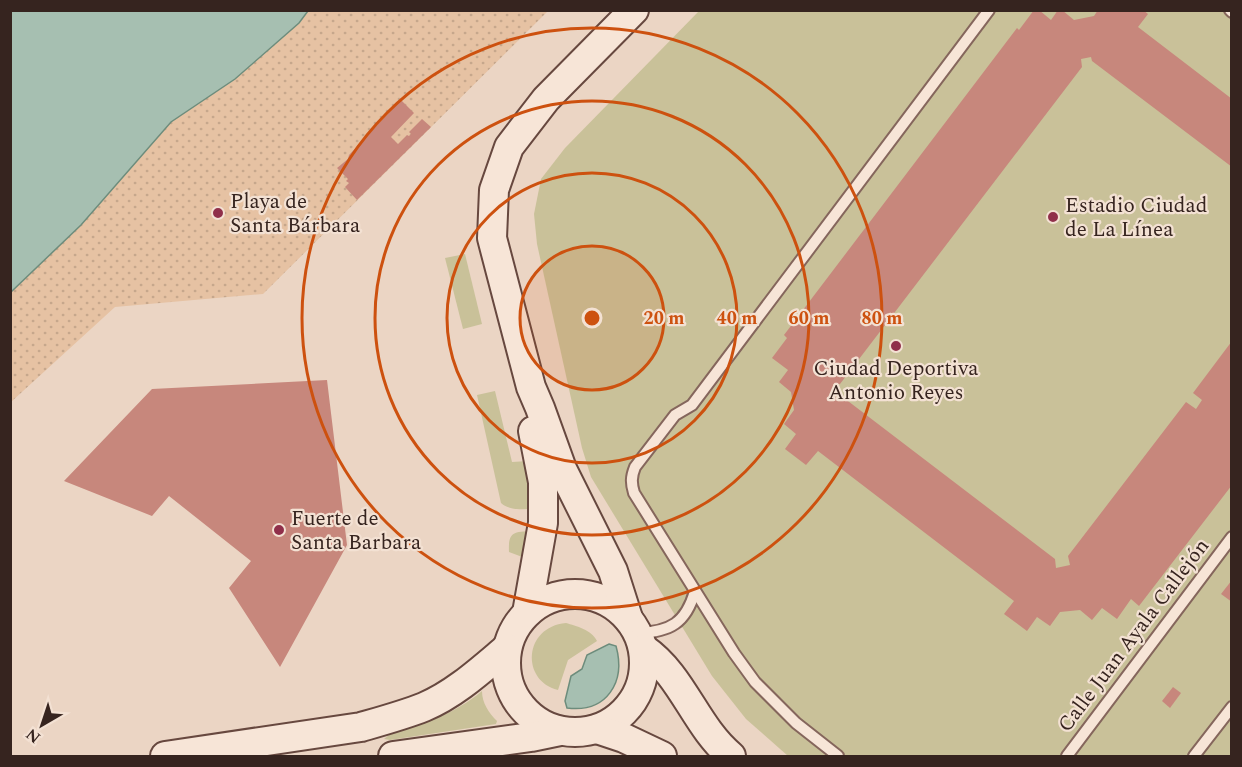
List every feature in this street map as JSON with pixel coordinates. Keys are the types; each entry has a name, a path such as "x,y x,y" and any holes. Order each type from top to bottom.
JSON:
{"main road":[{"path":"634,10 546,99 509,147 494,190 492,238 531,387 562,469 614,571 636,634 645,667 641,686 634,701 613,722 597,729 578,733 560,731 543,725 525,711 509,684 506,669 507,648 514,630 527,613 546,600 564,595 581,594 597,597 611,604 636,634 656,658 669,673 707,731 731,756"},
{"path":"527,613 543,523 543,482 530,411 531,387"},
{"path":"165,756 361,727 387,720 425,707 454,690 507,648"},
{"path":"597,729 624,738 662,756"},
{"path":"393,756 560,731"}],"lane":[{"path":"838,756 796,723 756,682 734,653 634,494 631,477 641,460 675,416 692,405 989,10"},
{"name":"Calle Juan Ayala Callejón","path":"1067,756 1232,537"},
{"path":"636,634 663,630 678,622 687,613 695,591"},
{"path":"1194,756 1232,707"}],"shaded area":[{"path":"11,10 308,11 299,23 235,79 171,122 81,225 11,292"},
{"name":"Ciudad Deportiva Antonio Reyes","path":"699,11 1231,11 1231,756 788,756 746,719 712,676 591,477 582,448 537,244 534,214 541,179 565,148"},
{"path":"465,254 482,324 463,329 445,258"},
{"path":"495,391 512,462 528,461 535,509 513,508 501,503 477,395"},
{"path":"533,531 525,558 509,552 511,536"},
{"path":"566,623 588,631 597,641 568,660 558,690 546,685 538,676 533,666 532,655 541,634 552,627"},
{"path":"609,644 616,646 618,659 618,672 610,692 603,700 593,705 567,708 565,701 571,676 582,669 587,655"},
{"path":"482,691 485,704 497,721 496,724 384,739 449,712"}],"sand":[{"name":"Playa de Santa Bárbara","path":"308,11 548,11 263,294 115,307 11,402 11,292 81,225 171,122 235,79 299,23"}],"building":[{"path":"1034,10 1039,10 1051,20 1058,10 1062,10 1074,20 1094,16 1098,10 1143,10 1148,14 1138,27 1232,99 1232,167 1092,61 1091,57 1081,59 1082,67 840,384 833,384 836,399 844,398 1055,559 1056,568 1070,565 1068,556 1186,402 1196,409 1202,400 1193,393 1232,341 1232,485 1139,606 1131,599 1117,619 1102,608 1092,620 1080,610 1060,612 1050,626 1037,617 1027,631 1004,614 1014,601 818,451 806,465 785,449 796,434 784,424 794,410 791,392 779,382 788,370 772,358 787,338 784,335 1017,28 1019,30"},
{"path":"401,100 414,113 391,137 398,144 411,134 409,132 422,119 431,127 357,200 345,187 349,183 346,181 348,179 337,168 348,159 349,155"},
{"name":"Fuerte de Santa Barbara","path":"327,380 347,545 280,667 229,588 251,561 169,496 152,516 64,481 152,389"},
{"path":"1232,580 1232,602 1221,594"},
{"path":"1173,687 1181,693 1170,708 1162,701"}],"place":[{"name":"Playa de Santa Bárbara","path":"218,213"},
{"name":"Estadio Ciudad de La Línea","path":"1053,217"},
{"name":"Ciudad Deportiva Antonio Reyes","path":"896,346"},
{"name":"Fuerte de Santa Barbara","path":"279,530"}]}
